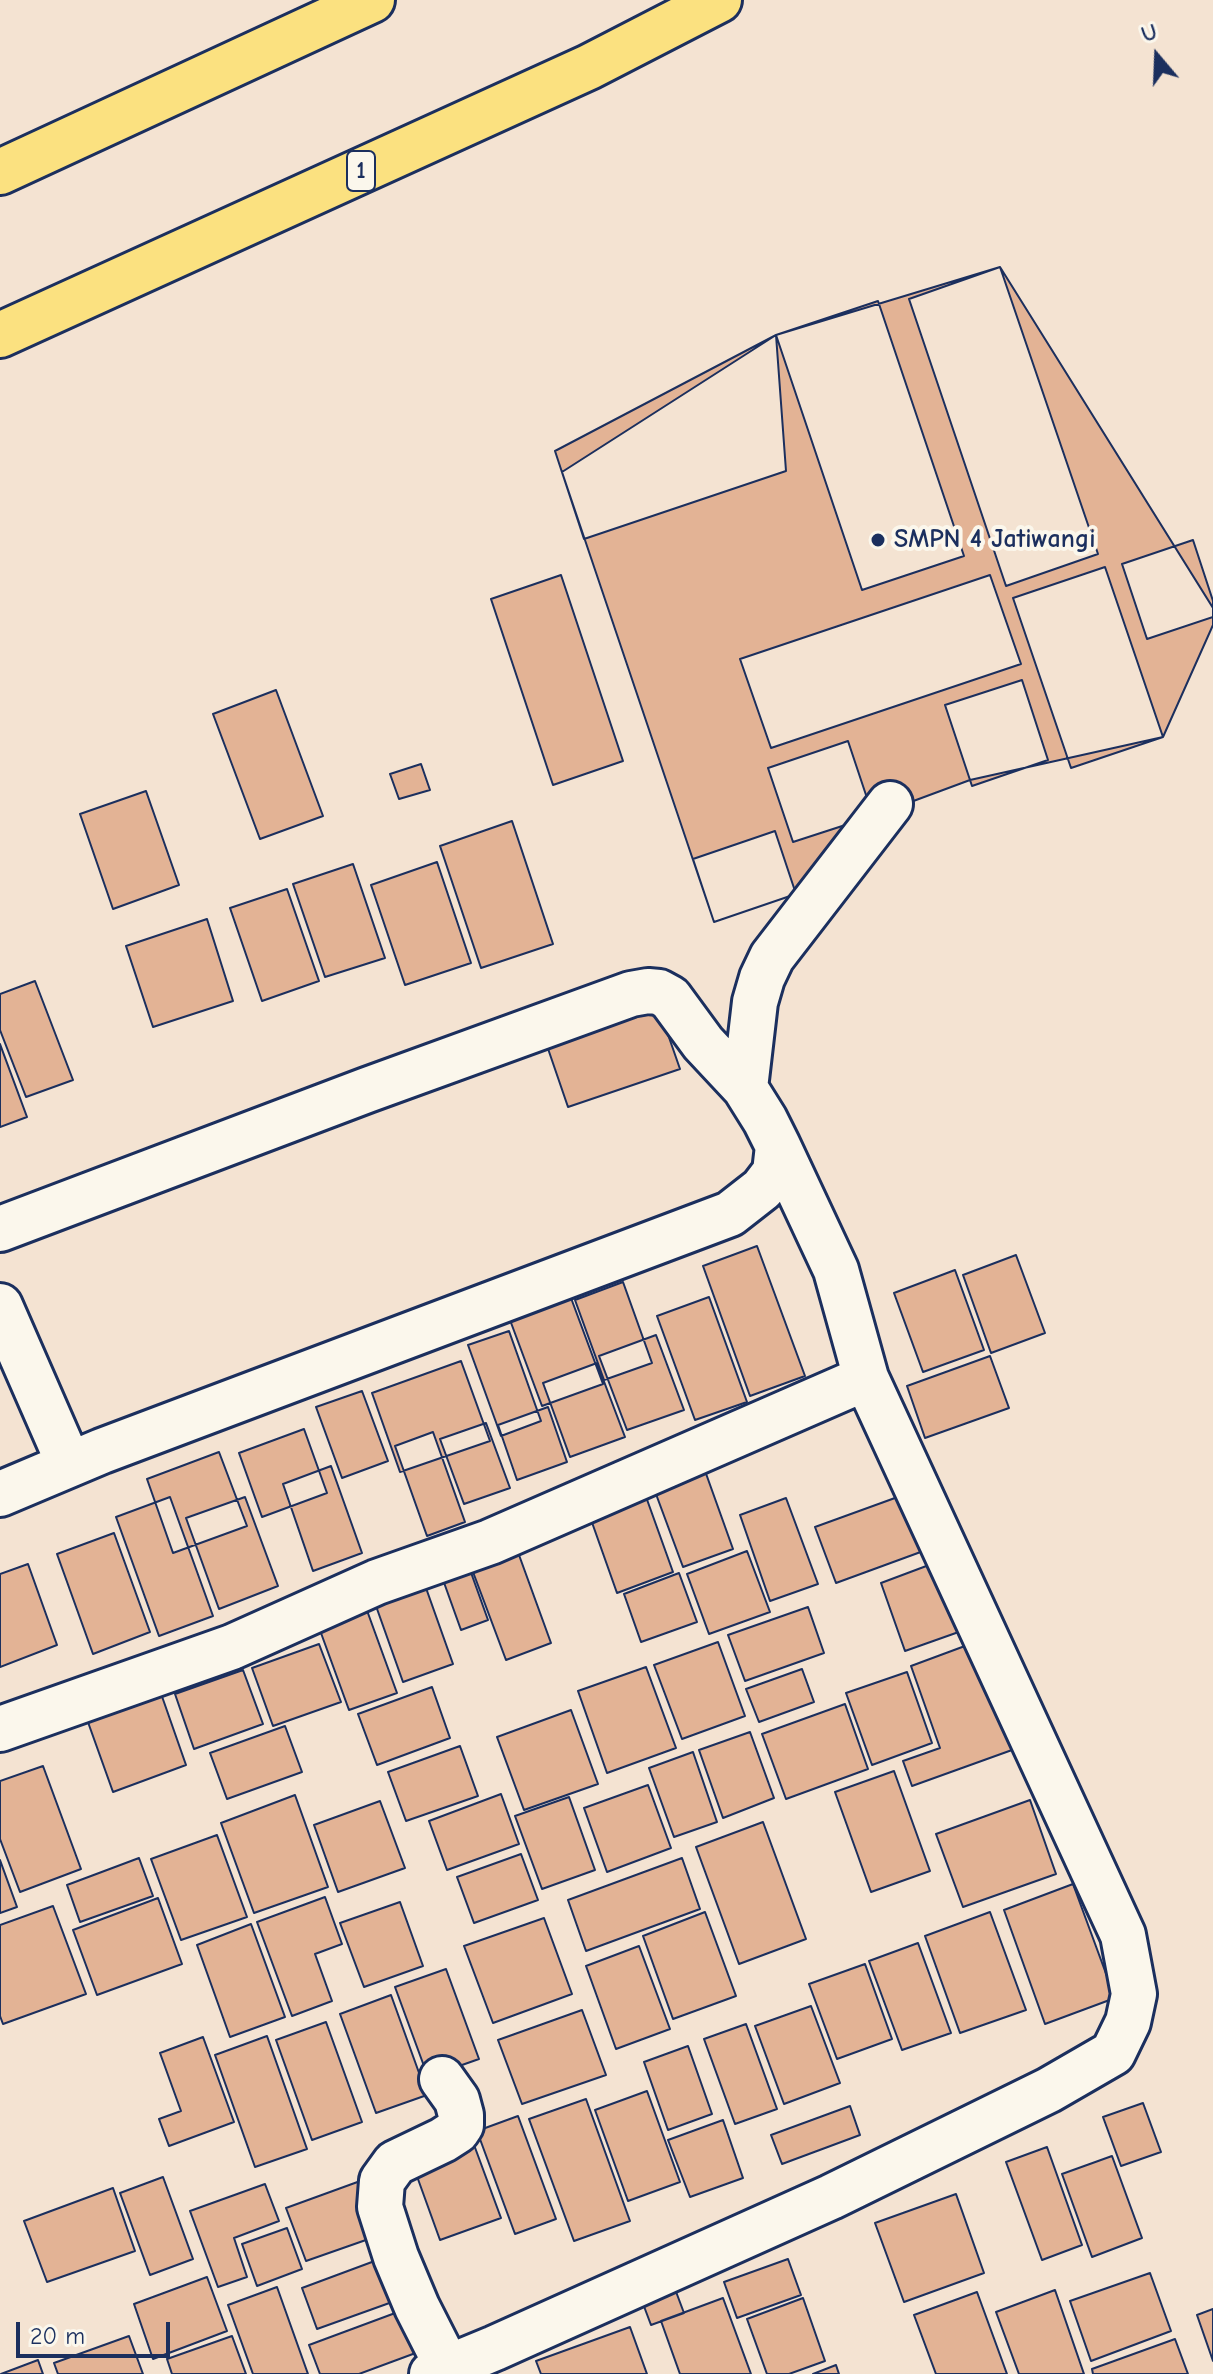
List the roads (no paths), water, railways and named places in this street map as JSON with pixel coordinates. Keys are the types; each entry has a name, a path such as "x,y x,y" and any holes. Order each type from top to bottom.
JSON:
{"highway":[{"path":"0,172 372,0"},
{"name":"1","path":"0,335 589,67 719,0"}],"street":[{"path":"745,1088 755,1002 772,957 890,804"},
{"path":"0,1229 367,1090 639,992 659,992 670,998 703,1043 745,1088 765,1120 836,1270 866,1378 1123,1935 1134,1994 1128,2022 1113,2053 1049,2090 831,2197 443,2372 396,2257 380,2207 382,2181 395,2163 443,2140 461,2125 457,2100 442,2079"},
{"path":"0,1494 69,1464 730,1214 762,1189 775,1172 778,1146"},
{"path":"0,1306 69,1464"},
{"path":"0,1729 232,1647 377,1582 490,1542 866,1378"}],"place":[{"name":"SMPN 4 Jatiwangi","path":"878,540"}]}
